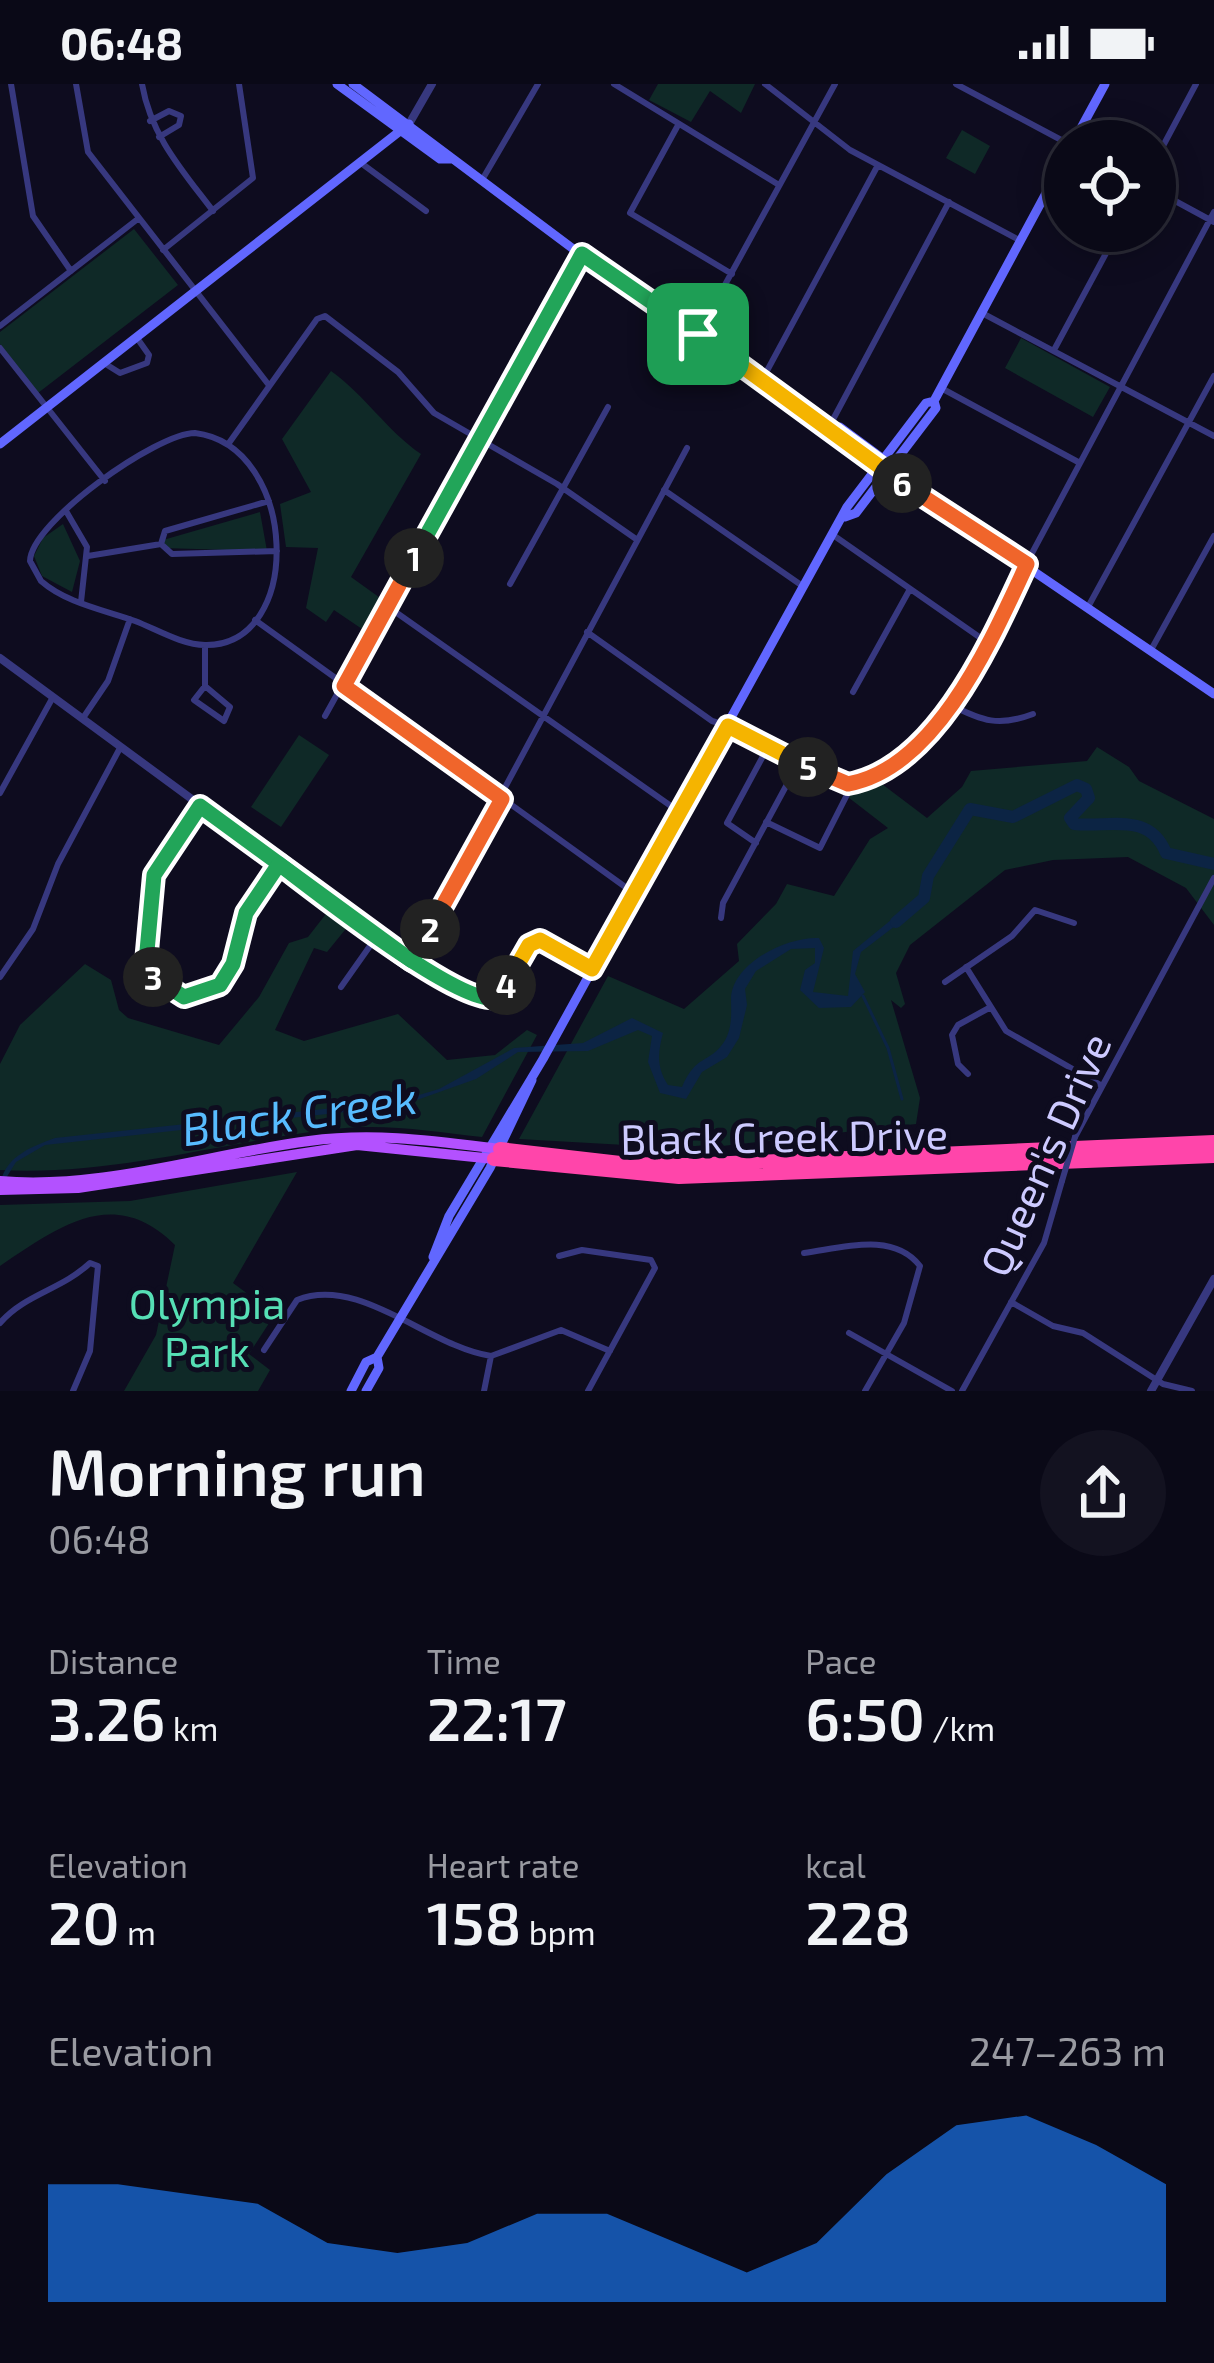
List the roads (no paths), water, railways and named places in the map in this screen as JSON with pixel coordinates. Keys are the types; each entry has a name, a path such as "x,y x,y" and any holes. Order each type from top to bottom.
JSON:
{"highway":[{"name":"Black Creek Drive","path":"491,1153 686,1165 1214,1142"},
{"name":"Black Creek Drive","path":"491,1153 679,1178 1214,1156"}],"main road":[{"path":"337,84 452,159 829,427 840,427 885,465 1214,694"},
{"path":"353,84 405,128"},
{"path":"1085,120 1105,84"},
{"path":"0,444 405,128"},
{"path":"351,1391 366,1362 377,1357 434,1257 833,535 845,518 856,513 926,404 934,401 1044,198"},
{"name":"Black Creek Drive","path":"6,1186 78,1188 357,1145 491,1153"},
{"path":"368,1388 379,1368 377,1357"}],"street":[{"path":"11,84 33,216 71,271"},
{"path":"76,84 88,152 268,384"},
{"path":"142,84 158,137 213,211"},
{"path":"163,250 253,176 239,84"},
{"path":"405,128 432,84"},
{"path":"482,181 538,84"},
{"path":"614,84 677,127 779,184"},
{"path":"765,84 813,124 878,165 1021,241"},
{"path":"698,334 835,84"},
{"path":"956,84 1044,131"},
{"path":"1176,122 1196,84"},
{"path":"150,121 169,111 182,116 179,125 158,137"},
{"path":"677,127 630,213 732,274"},
{"path":"361,164 426,211"},
{"path":"762,380 878,165"},
{"path":"587,632 712,721 769,745 835,782 853,783 902,763 951,705 1213,218 1176,200"},
{"path":"829,427 949,202"},
{"path":"0,326 139,218"},
{"path":"1054,351 1107,252"},
{"path":"325,716 582,254"},
{"path":"982,313 1214,436"},
{"path":"229,443 316,319 330,318 398,372 434,413 636,539"},
{"path":"104,364 120,373 147,362 149,356 136,338"},
{"path":"0,349 105,481"},
{"path":"1088,607 1214,376"},
{"path":"941,388 1080,463"},
{"path":"510,584 608,407"},
{"path":"202,434 229,443 253,468 270,500 278,551 255,620 233,638 205,645 46,586 30,560 38,535 66,511 172,435 202,434"},
{"path":"412,961 687,448"},
{"path":"664,490 804,587"},
{"path":"161,544 165,531 270,500"},
{"path":"66,511 88,556 81,602"},
{"path":"833,535 986,641"},
{"path":"1150,650 1214,536"},
{"path":"161,544 172,554 278,551"},
{"path":"88,556 161,544"},
{"path":"854,692 910,589"},
{"path":"387,606 680,812"},
{"path":"81,720 108,682 130,619"},
{"path":"255,620 634,894"},
{"path":"205,645 205,686 194,700 224,721 230,706 205,686"},
{"path":"0,658 412,961 486,1000 502,992 534,941 592,969"},
{"path":"0,793 53,697"},
{"path":"951,705 984,722 1003,724 1033,714"},
{"path":"756,843 727,823 769,745"},
{"path":"0,977 33,929 58,864 120,748"},
{"path":"721,918 723,903 799,762"},
{"path":"766,822 820,848 853,783"},
{"path":"200,806 159,861 152,884 146,962 152,976 168,991 191,997 220,985 233,964 246,913 279,864"},
{"name":"Queen's Drive","path":"962,1391 1050,1228 1075,1137 1100,1085 1213,879"},
{"path":"945,982 1012,936 1035,910 1074,923"},
{"path":"341,987 377,936"},
{"path":"966,967 989,1008 1015,1036 1100,1085"},
{"path":"968,1074 958,1064 952,1035 958,1025 989,1008"},
{"path":"804,1253 881,1244 918,1262 908,1312 865,1391"},
{"path":"559,1256 584,1250 651,1260 655,1268 589,1391"},
{"path":"0,1323 22,1302 67,1285 90,1263 98,1266 90,1351 73,1391"},
{"path":"1151,1391 1214,1280"},
{"path":"264,1350 297,1300 334,1291 491,1356 561,1330 610,1351"},
{"path":"1011,1302 1053,1326 1083,1333 1158,1379 1192,1391"},
{"path":"849,1333 952,1391"},
{"path":"484,1391 491,1356"},
{"path":"357,1380 368,1388"}],"water":[{"path":"902,911 908,916 861,952 855,974 865,992 851,1007 819,1008 800,990 805,970 815,963 815,948 791,949 756,971 745,989 747,1005 739,1038 727,1057 702,1072 686,1099 660,1093 648,1062 652,1036 638,1030 588,1051 518,1052 476,1079 400,1106 45,1145 16,1162 0,1188 12,1161 55,1138 399,1101 439,1089 514,1048 583,1043 632,1018 663,1033 661,1072 668,1085 682,1087 692,1069 724,1042 734,985 752,963 793,941 819,938 824,948 813,992 848,996 853,951"}],"waterway":[{"name":"Black Creek","path":"896,922 924,898 928,876 970,809 1013,817 1077,785 1086,789 1089,798 1070,818 1074,824 1138,826 1159,840 1166,853 1214,864"},
{"path":"863,996 888,1048 902,1099"}],"park label":[{"name":"Olympia Park","path":"207,1326"}]}
